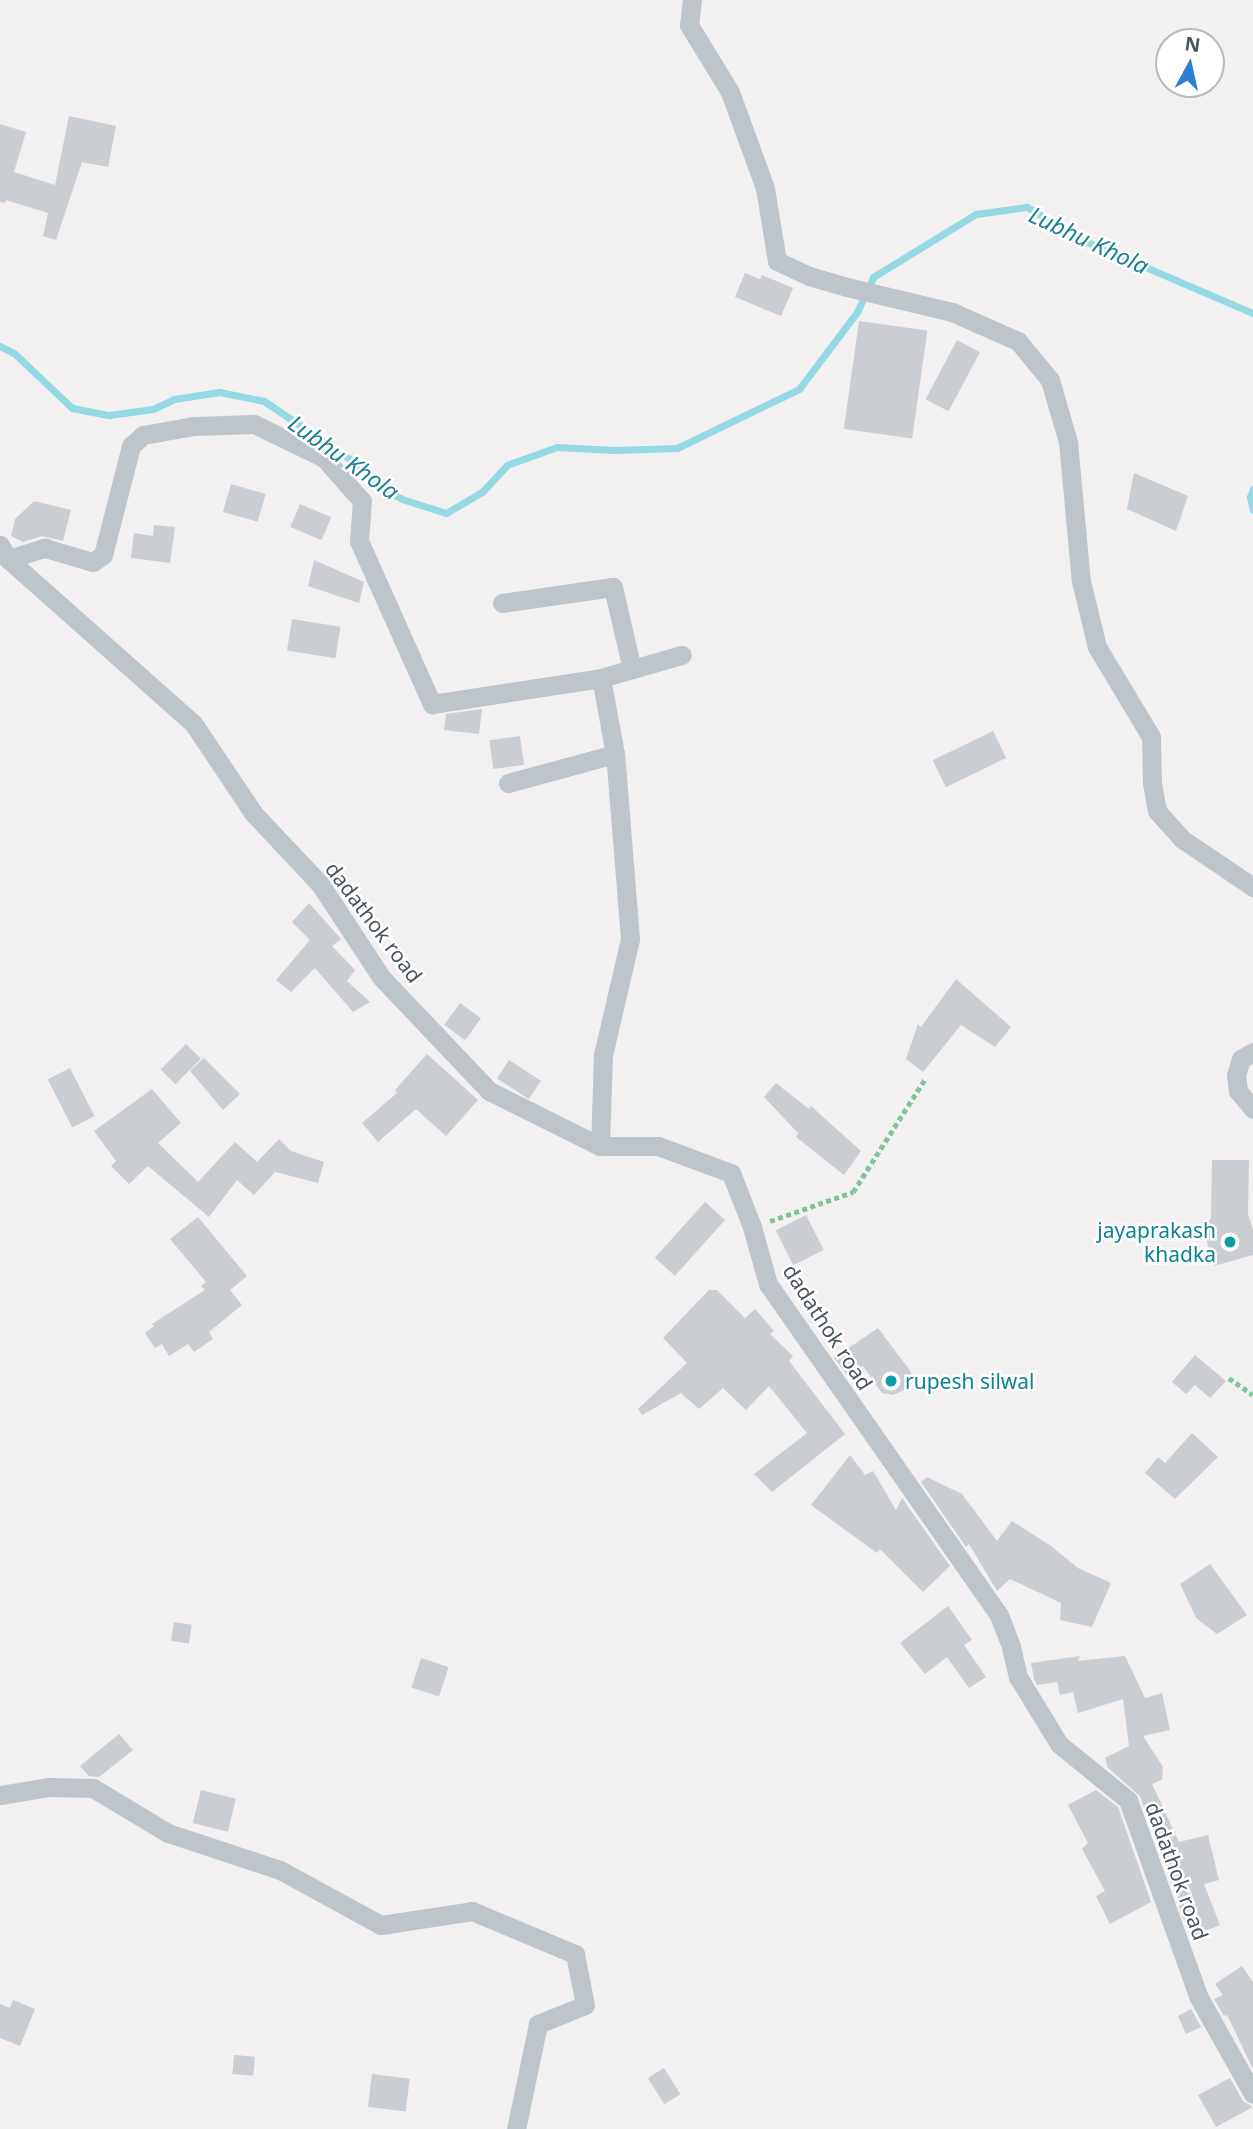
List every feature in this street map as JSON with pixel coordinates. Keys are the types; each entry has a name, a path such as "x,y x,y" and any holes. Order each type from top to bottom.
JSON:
{"street":[{"path":"692,0 689,25 730,92 765,188 777,261 809,276 878,296 952,312 1018,341 1050,380 1068,442 1081,581 1097,647 1151,737 1152,783 1157,811 1182,839 1253,887"},
{"path":"4,552 45,548 93,562 103,555 131,446 142,435 194,426 254,424 324,458 362,500 359,541 432,704 601,678 682,655"},
{"name":"dadathok road","path":"4,552 193,723 254,814 320,884 381,976 489,1091 600,1146 658,1146 731,1173 752,1227 768,1284 860,1420 999,1615 1018,1677 1059,1744 1128,1800 1198,1996 1253,2094"},
{"path":"502,603 613,587 632,669"},
{"path":"600,1146 603,1055 630,939 615,754 601,678"},
{"path":"508,783 615,754"},
{"path":"1253,1052 1241,1059 1236,1076 1238,1091 1253,1109"},
{"path":"0,1795 49,1787 93,1788 168,1833 280,1870 382,1925 472,1911 575,1954 585,2005 538,2024 516,2129"}],"path":[{"path":"752,1227 853,1192 925,1079"},
{"path":"1229,1378 1253,1395"}],"building":[{"path":"69,116 116,126 108,167 82,162 56,240 43,236 48,213 6,200 5,203 0,202 0,124 26,132 14,172 55,185"},
{"path":"745,273 760,279 762,275 793,288 781,316 735,297"},
{"path":"859,321 927,331 912,439 844,429"},
{"path":"957,340 980,352 949,411 926,399"},
{"path":"1134,473 1188,496 1176,531 1127,509"},
{"path":"231,484 266,494 258,522 223,512"},
{"path":"34,501 71,510 63,541 42,536 23,542 11,536 15,519"},
{"path":"300,504 331,517 322,540 290,527"},
{"path":"154,525 175,527 170,563 131,558 134,533 153,536"},
{"path":"314,560 364,582 359,603 308,586"},
{"path":"292,619 340,627 335,658 287,651"},
{"path":"482,709 479,734 444,730 446,714"},
{"path":"993,731 1006,758 946,787 933,760"},
{"path":"520,736 524,765 493,769 489,740"},
{"path":"309,903 341,939 332,946 355,970 347,981 370,1002 353,1012 315,968 291,992 276,980 310,940 292,922"},
{"path":"956,979 1011,1027 995,1047 961,1025 923,1072 906,1059 918,1024 921,1027"},
{"path":"460,1003 481,1018 465,1040 444,1025"},
{"path":"186,1044 201,1059 175,1084 161,1069"},
{"path":"427,1054 478,1100 446,1136 416,1109 378,1142 362,1123 397,1093 395,1090"},
{"path":"204,1058 240,1094 223,1110 190,1071"},
{"path":"509,1060 541,1081 529,1099 497,1078"},
{"path":"70,1068 95,1116 72,1127 48,1079"},
{"path":"776,1083 809,1109 811,1106 861,1151 844,1175 796,1137 798,1133 764,1097"},
{"path":"152,1089 181,1123 158,1143 198,1182 235,1142 257,1162 279,1139 291,1151 324,1162 318,1183 275,1172 254,1195 237,1180 209,1217 148,1166 129,1184 111,1166 116,1161 94,1131"},
{"path":"1212,1160 1249,1160 1248,1214 1253,1230 1253,1255 1214,1266 1201,1222 1211,1219"},
{"path":"705,1202 725,1220 675,1276 655,1258"},
{"path":"806,1215 824,1250 793,1265 776,1230"},
{"path":"198,1217 247,1276 230,1290 242,1305 209,1332 213,1339 194,1352 188,1344 169,1356 162,1344 155,1348 145,1333 154,1326 152,1324 205,1290 201,1286 206,1282 170,1239"},
{"path":"709,1290 717,1290 745,1318 755,1309 774,1331 770,1334 793,1356 789,1361 845,1434 772,1492 754,1474 807,1433 769,1386 746,1410 723,1388 699,1409 681,1393 642,1415 638,1409 687,1363 663,1338"},
{"path":"878,1328 911,1372 907,1389 893,1395 882,1393 863,1366 847,1375 834,1358"},
{"path":"1195,1355 1226,1381 1210,1398 1195,1385 1186,1394 1172,1382"},
{"path":"1192,1433 1218,1457 1175,1499 1145,1473 1158,1457 1165,1463"},
{"path":"850,1455 865,1475 873,1471 896,1510 902,1498 950,1566 923,1592 880,1549 877,1553 811,1505"},
{"path":"927,1477 962,1494 997,1541 1012,1521 1051,1546 1078,1568 1111,1583 1092,1627 1060,1620 1061,1603 1010,1579 997,1591 969,1544 966,1547 921,1482"},
{"path":"1210,1564 1247,1615 1217,1634 1196,1618 1180,1584"},
{"path":"948,1606 972,1640 964,1645 986,1677 969,1688 947,1657 925,1674 900,1643"},
{"path":"174,1622 192,1625 189,1644 171,1641"},
{"path":"1080,1656 1078,1661 1125,1656 1145,1698 1162,1693 1170,1730 1143,1736 1163,1767 1162,1780 1152,1784 1179,1842 1208,1835 1219,1880 1204,1884 1220,1925 1190,1937 1140,1796 1108,1768 1105,1758 1129,1746 1123,1699 1078,1713 1073,1692 1060,1695 1057,1682 1037,1685 1031,1663"},
{"path":"421,1658 449,1667 439,1696 411,1687"},
{"path":"119,1734 133,1750 99,1777 89,1776 80,1766"},
{"path":"201,1790 236,1799 228,1832 193,1823"},
{"path":"1096,1790 1118,1807 1151,1902 1110,1924 1096,1896 1105,1891 1082,1849 1088,1843 1068,1805"},
{"path":"1242,1966 1253,1982 1253,2069 1227,2015 1224,2016 1214,1999 1223,1995 1215,1984"},
{"path":"13,2000 35,2009 20,2046 0,2038 0,2004 10,2008"},
{"path":"1191,2009 1201,2027 1186,2034 1178,2016"},
{"path":"234,2055 255,2057 253,2076 232,2074"},
{"path":"664,2068 680,2094 664,2104 648,2078"},
{"path":"372,2074 410,2079 406,2111 368,2107"},
{"path":"1230,2078 1243,2101 1253,2107 1216,2127 1198,2095"}],"waterway":[{"name":"Lubhu Khola","path":"0,346 14,353 72,408 109,415 153,409 174,399 219,392 264,401 354,462 374,484 402,499 446,513 482,492 507,465 557,447 614,450 677,448 799,389 857,312 873,277 976,214 1027,207 1080,239 1253,313"},
{"name":"Lubhu Khola","path":"1253,489 1250,497 1253,510"}],"place":[{"name":"jayaprakash khadka","path":"1230,1242"},
{"name":"rupesh silwal","path":"891,1381"}]}
